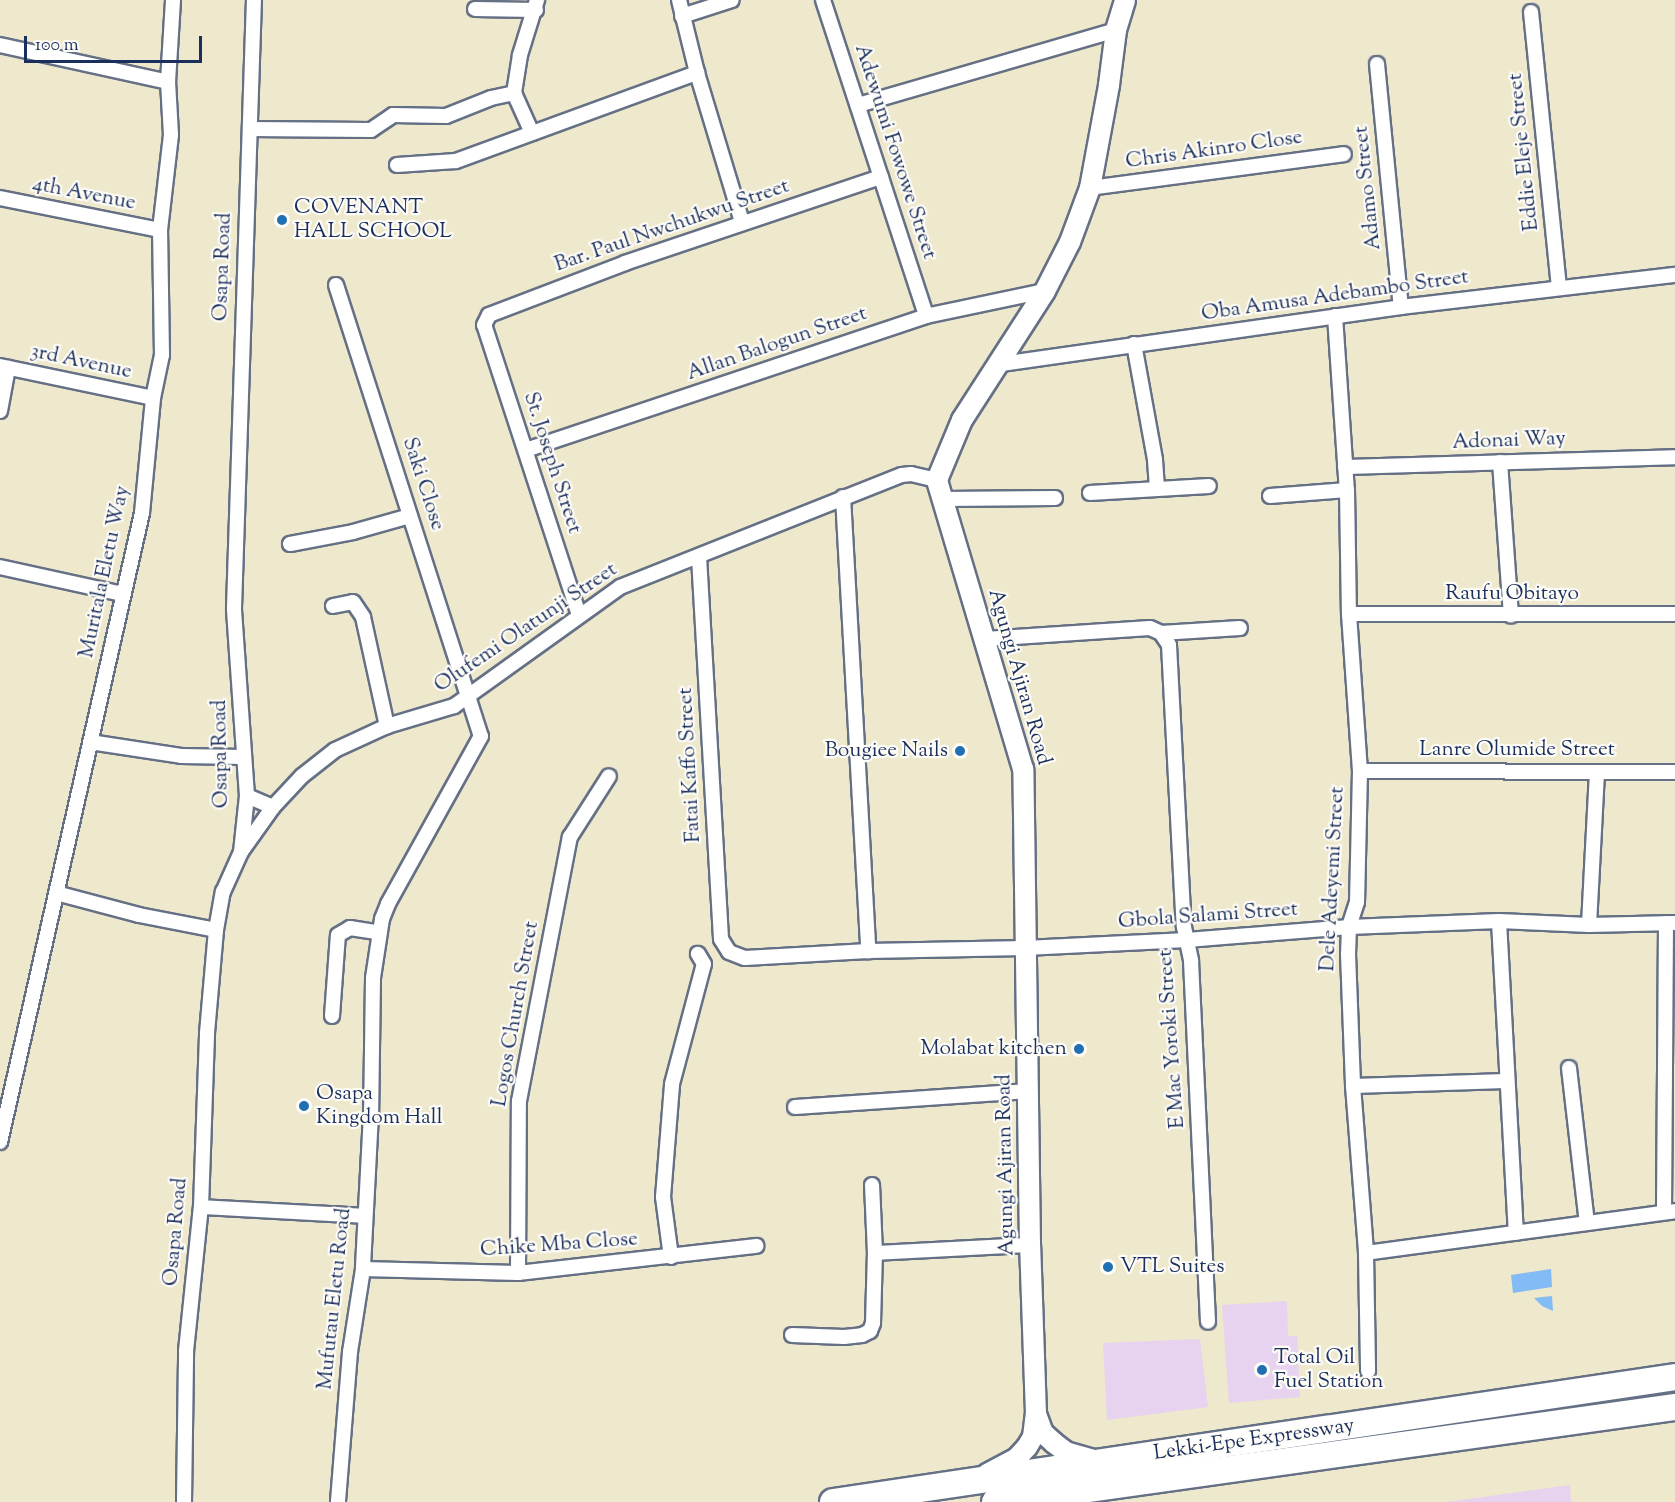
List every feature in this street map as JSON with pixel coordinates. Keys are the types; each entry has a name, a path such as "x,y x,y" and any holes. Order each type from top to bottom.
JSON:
{"highway":[{"name":"Lekki-Epe Expressway","path":"833,1502 1675,1377"},
{"name":"Lekki-Epe Expressway","path":"995,1502 1675,1407"}],"street":[{"name":"Muritala Eletu Way","path":"0,1142 142,513 153,398 162,355 160,230 171,135 168,82 173,0"},
{"name":"Osapa Road","path":"184,1502 186,1351 201,1207 207,1033 216,930 223,892 242,852 247,796 234,608 254,0"},
{"path":"678,0 697,73 742,222"},
{"path":"682,16 732,0"},
{"name":"Adewumi Fowowe Street","path":"823,0 926,316"},
{"path":"940,489 962,420 1001,364 1045,291 1070,242 1090,188 1109,85 1116,30 1125,0"},
{"path":"475,9 536,5 520,55 514,93 532,133"},
{"name":"Eddie Eleje Street","path":"1531,12 1559,288"},
{"path":"858,105 1116,30"},
{"path":"0,45 168,82"},
{"name":"Adamo Street","path":"1377,64 1401,307"},
{"path":"397,165 456,161 697,73"},
{"path":"250,129 371,130 393,115 446,116 491,98 514,93"},
{"name":"Chris Akinro Close","path":"1090,188 1344,154"},
{"name":"Bar. Paul Nwchukwu Street","path":"484,324 489,315 498,310 742,222 881,177"},
{"name":"4th Avenue","path":"0,198 160,230"},
{"name":"Oba Amusa Adebambo Street","path":"1001,364 1401,307 1675,275"},
{"name":"Saki Close","path":"336,285 468,697"},
{"name":"Allan Balogun Street","path":"526,450 926,316 1045,291"},
{"name":"Dele Adeyemi Street","path":"1335,316 1347,490 1349,614 1360,771 1357,902 1349,927 1353,1086 1366,1253 1368,1371"},
{"name":"St. Joseph Street","path":"484,324 579,615"},
{"path":"1134,344 1155,460 1156,488"},
{"path":"0,411 4,367"},
{"name":"3rd Avenue","path":"4,367 153,398"},
{"name":"Adonai Way","path":"1345,467 1675,457"},
{"path":"1500,462 1511,616"},
{"name":"Olufemi Olatunji Street","path":"242,852 273,807 302,776 335,750 387,726 454,706 620,587 658,570 699,557 843,497 911,474 940,489 1055,498"},
{"path":"1090,493 1209,486"},
{"name":"Agungi Ajiran Road","path":"940,489 1023,769 1030,1245 1036,1414"},
{"path":"1270,496 1347,490"},
{"path":"843,497 868,951"},
{"path":"290,544 354,532 410,516"},
{"name":"Fatai Kaffo Street","path":"699,557 721,939 729,952 745,958"},
{"path":"0,567 123,594"},
{"path":"333,606 353,602 363,617 387,726"},
{"name":"Raufu Obitayo","path":"1349,614 1511,616 1675,614"},
{"path":"985,639 1150,628 1161,633 1240,628"},
{"name":"E Mac Yoroki Street","path":"1161,633 1169,645 1184,927 1191,961 1208,1322"},
{"name":"Mufutau Eletu Road","path":"338,1502 350,1352 363,1269 371,1114 373,978 380,933 388,904 481,736 468,697"},
{"path":"90,742 181,756 244,757"},
{"name":"Lanre Olumide Street","path":"1360,771 1675,772"},
{"path":"1589,925 1596,772"},
{"name":"Logos Church Street","path":"518,1273 519,1101 570,837 609,776"},
{"path":"247,796 273,807"},
{"path":"56,893 139,915 216,930"},
{"path":"1499,921 1516,1233"},
{"name":"Gbola Salami Street","path":"745,958 868,951 1025,948 1187,940 1349,927 1499,921 1589,925 1670,923"},
{"path":"1366,1253 1670,1212 1670,923"},
{"path":"332,1016 338,935 350,928 380,933"},
{"path":"671,1257 663,1197 672,1084 704,964 698,954"},
{"path":"1569,1068 1587,1223"},
{"path":"1353,1086 1506,1081"},
{"path":"795,1107 1029,1091"},
{"path":"792,1335 844,1337 862,1335 870,1331 873,1323 875,1253 872,1185"},
{"path":"201,1207 365,1216"},
{"path":"875,1253 1030,1245"},
{"name":"Chike Mba Close","path":"363,1269 518,1273 756,1246"},
{"path":"1036,1414 1043,1433 1054,1443 1066,1452 1097,1461"},
{"path":"966,1484 1017,1458 1033,1437 1036,1414"}],"shaded area":[{"name":"Total Oil Fuel Station","path":"1287,1301 1288,1336 1297,1336 1300,1397 1229,1403 1222,1305"},
{"path":"1200,1339 1208,1407 1107,1420 1103,1343"},
{"path":"1570,1485 1571,1502 1447,1502"}],"water":[{"path":"1551,1269 1552,1287 1513,1293 1511,1275"},
{"path":"1552,1296 1553,1311 1542,1306 1534,1298"}],"place":[{"name":"COVENANT HALL SCHOOL","path":"282,220"},
{"name":"Bougiee Nails","path":"960,751"},
{"name":"Molabat kitchen","path":"1079,1049"},
{"name":"Osapa Kingdom Hall","path":"304,1106"},
{"name":"VTL Suites","path":"1108,1267"},
{"name":"Total Oil Fuel Station","path":"1262,1370"}]}
